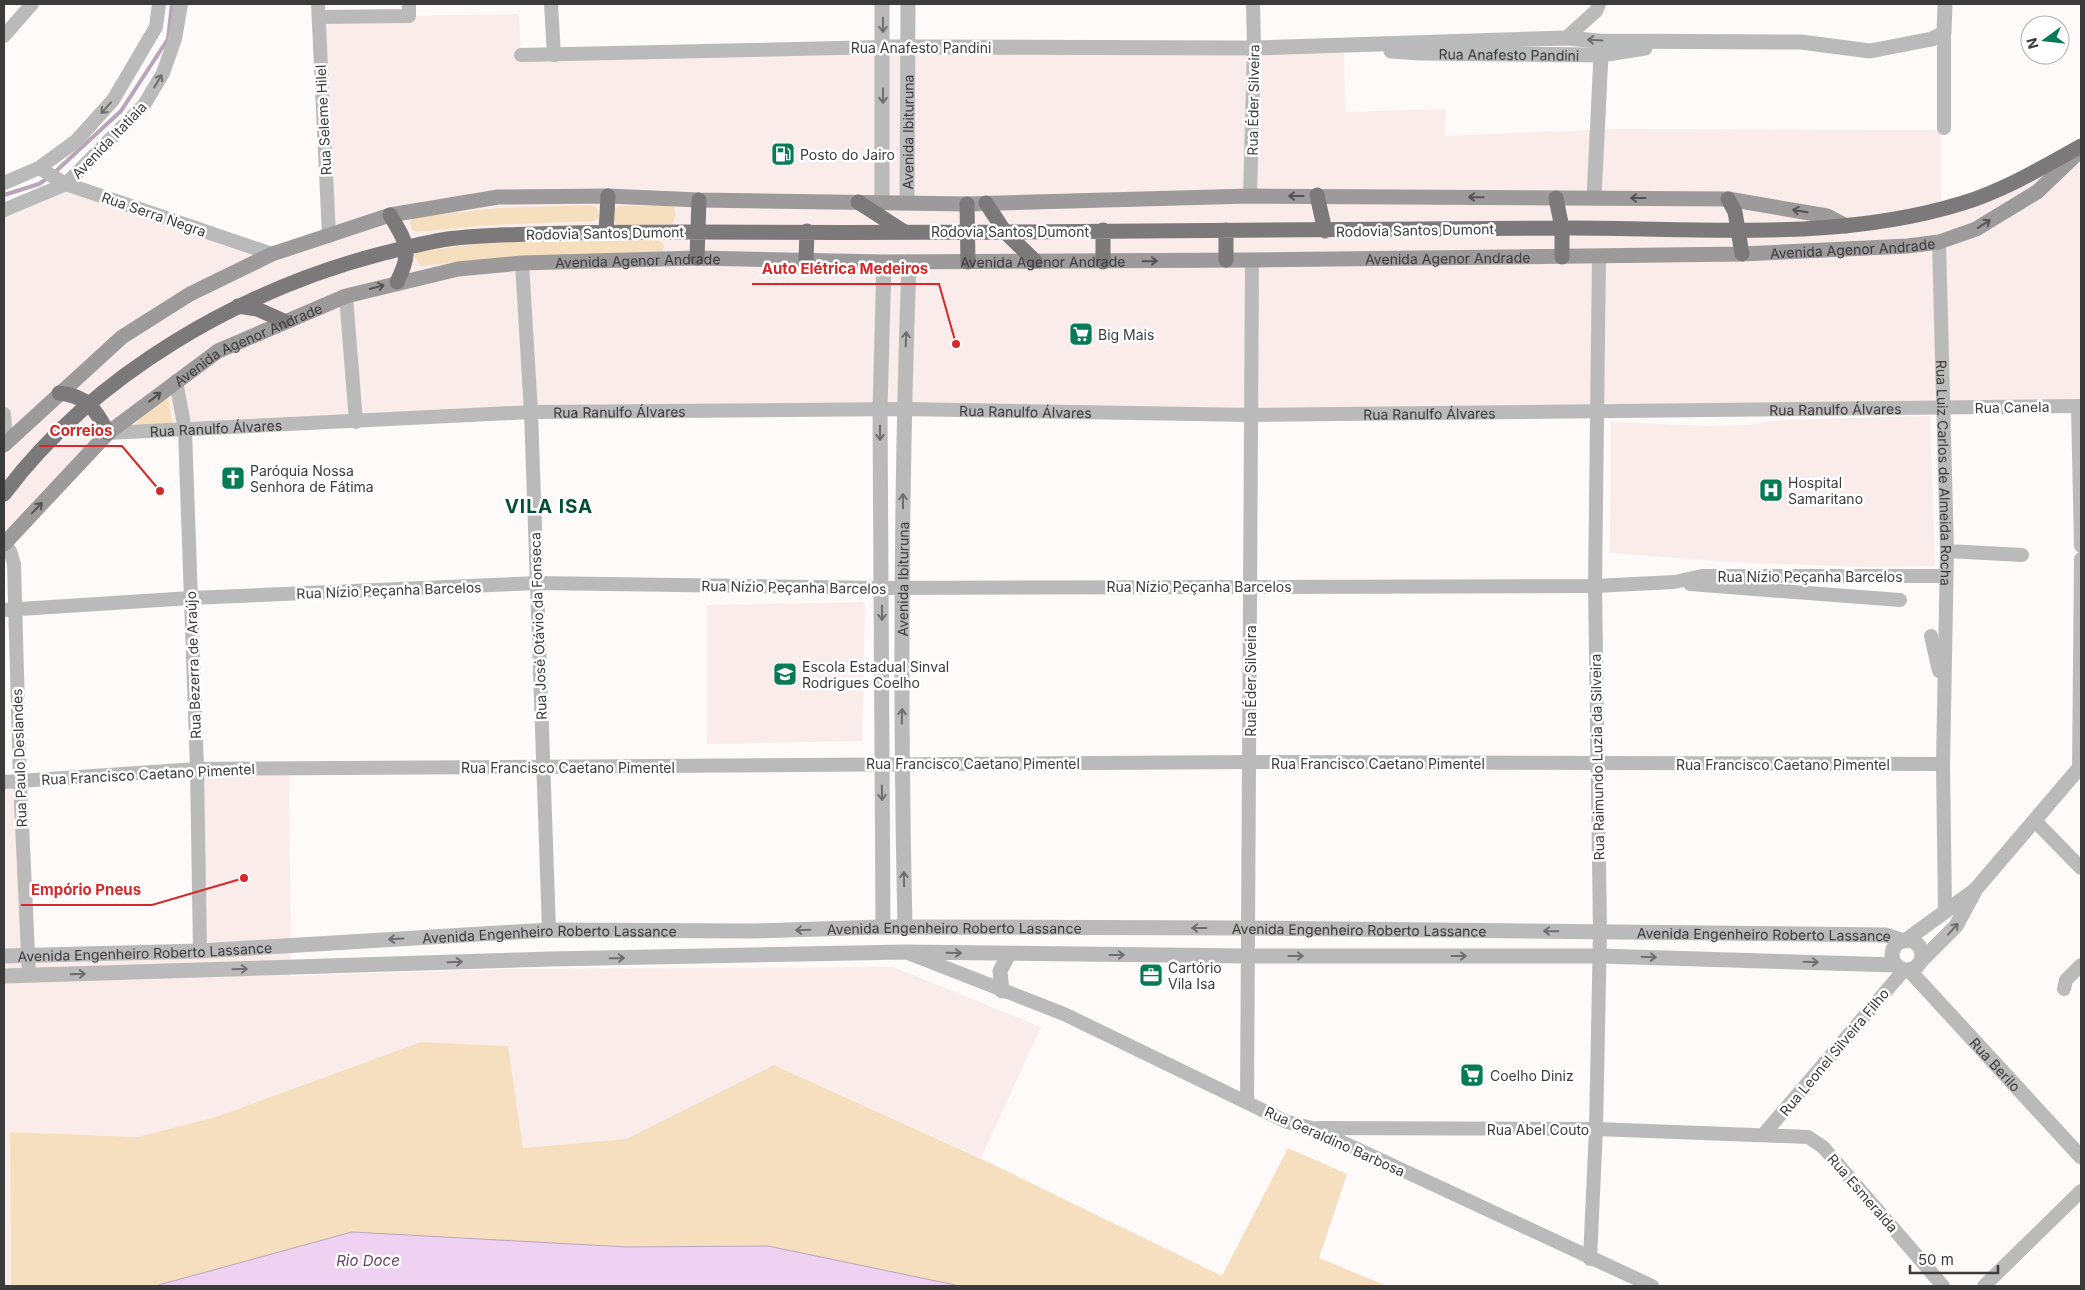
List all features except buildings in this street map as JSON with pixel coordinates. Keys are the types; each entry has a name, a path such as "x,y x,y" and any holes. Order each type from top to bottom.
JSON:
{"highway":[{"name":"Rodovia Santos Dumont","path":"4,494 46,446 125,375 238,306 281,286 350,262 445,239 478,236 606,232 903,230 1006,232 1103,230 1325,231 1562,228 1738,230 1846,226 1908,217 1963,203 1988,194 2081,148"},
{"path":"606,232 608,196"},
{"path":"1317,196 1325,231"},
{"path":"1556,198 1562,228 1562,256"},
{"path":"1728,198 1735,212 1742,254"},
{"path":"697,258 699,200"},
{"path":"858,202 903,230"},
{"path":"986,203 1006,232 1035,261"},
{"path":"967,204 968,262"},
{"path":"390,215 407,248 405,267 397,282"},
{"path":"1103,230 1103,262"},
{"path":"1226,230 1226,260"},
{"path":"806,261 807,231"},
{"path":"238,306 257,309 284,321"},
{"path":"58,393 77,395 90,405 108,433"}],"main road":[{"name":"Avenida Agenor Andrade","path":"4,544 108,433 218,351 284,321 346,296 397,282 458,269 522,262 697,258 884,262 1103,262 1742,254 1865,249 1939,242 1976,229 2037,192 2081,148"},
{"name":"Avenida Agenor Andrade","path":"5,443 122,337 190,294 272,254 390,215 498,197 608,196 699,200 907,201 967,204 1250,196 1728,198 1827,216 1846,226"}],"street":[{"path":"4,36 32,4"},
{"name":"Avenida Itatiaia","path":"4,183 39,168 76,141 113,100 156,27 159,4"},
{"name":"Avenida Itatiaia","path":"4,210 66,184 144,105 166,65 175,39 181,4"},
{"path":"318,10 409,16 409,4"},
{"path":"552,4 554,55"},
{"name":"Avenida Ibituruna","path":"882,4 882,202"},
{"name":"Avenida Ibituruna","path":"907,201 908,4"},
{"name":"Rua Éder Silveira","path":"1250,196 1254,48 1253,4"},
{"path":"1566,38 1596,11 1600,4"},
{"path":"1944,128 1945,4"},
{"name":"Rua Seleme Hilel","path":"318,10 328,236"},
{"name":"Rua Anafesto Pandini","path":"521,55 883,47 1254,48 1566,38 1599,41 1801,42 1870,51 1932,38 1944,33"},
{"name":"Rua Anafesto Pandini","path":"1321,45 1420,54 1601,55 1696,41"},
{"path":"1594,198 1601,55"},
{"name":"Rua Serra Negra","path":"39,168 66,184 272,254"},
{"name":"Rua Luiz Carlos de Almeida Rocha","path":"1939,242 1947,550 1943,764 1945,910"},
{"name":"Rua Raimundo Luzia da Silveira","path":"1590,1259 1596,1129 1600,956 1595,586 1599,256"},
{"name":"Rua Éder Silveira","path":"1247,1101 1252,260"},
{"name":"Rua José Otávio da Fonseca","path":"522,262 531,412 549,930"},
{"name":"Avenida Ibituruna","path":"883,927 880,410 884,262"},
{"name":"Avenida Ibituruna","path":"905,928 901,764 904,409 909,262"},
{"path":"346,296 356,422"},
{"name":"Rua Bezerra de Araújo","path":"176,381 185,430 197,769 200,951"},
{"path":"2079,406 2081,546"},
{"name":"Rua Canela","path":"1942,408 2079,406"},
{"name":"Rua Ranulfo Álvares","path":"108,433 531,412 904,409 1250,415 1942,408"},
{"path":"4,414 5,443"},
{"name":"Rua Paulo Deslandes","path":"4,544 10,551 14,564 9,611 20,780 29,976"},
{"path":"1947,550 2022,555"},
{"path":"1976,889 1897,944 1892,952 1907,966 1956,926 1976,889 2036,822 2080,768 2081,559"},
{"name":"Rua Nízio Peçanha Barcelos","path":"1674,582 1702,576 1946,576"},
{"name":"Rua Nízio Peçanha Barcelos","path":"9,611 191,598 537,583 903,588 1595,586 1674,582 1900,600"},
{"name":"Rua Luiz Carlos de Almeida Rocha","path":"1931,636 1944,703"},
{"name":"Rua Francisco Caetano Pimentel","path":"4,782 197,769 1250,762 1943,764"},
{"path":"2036,822 2081,868"},
{"name":"Avenida Engenheiro Roberto Lassance","path":"4,956 200,951 549,930 752,931 883,927 1600,931 1886,935 1905,940"},
{"path":"752,931 753,955"},
{"path":"1759,934 1759,960"},
{"name":"Rua Berilo","path":"1905,940 1919,946 1907,966 2081,1157"},
{"name":"Avenida Engenheiro Roberto Lassance","path":"4,976 551,959 906,952 1247,956 1600,956 1907,966"},
{"name":"Rua Geraldino Barbosa","path":"906,952 1064,1014 1287,1122 1312,1128 1590,1259 1652,1286"},
{"path":"1002,991 1000,970 1009,954"},
{"path":"2064,988 2066,980 2081,965"},
{"name":"Rua Leonel Silveira Filho","path":"1763,1135 1907,966"},
{"name":"Rua Abel Couto","path":"1312,1128 1596,1129 1763,1135"},
{"name":"Rua Esmeralda","path":"1763,1135 1808,1137 1823,1147 1943,1286"},
{"path":"1984,1286 2081,1191"}],"shaded area":[{"path":"519,14 521,55 1344,47 1345,112 1446,109 1445,136 1615,129 1941,130 1941,208 2081,147 2081,405 590,415 108,433 4,545 4,210 66,185 272,254 328,236 319,17"},
{"path":"591,205 597,208 599,217 595,221 489,225 416,232 412,229 410,223 414,218 423,216 500,208"},
{"path":"673,205 675,215 671,224 617,225 613,217 613,209 619,206"},
{"path":"658,240 664,245 663,252 510,257 421,266 414,256 418,252 487,242"},
{"path":"168,395 172,424 135,425 143,415"},
{"name":"Hospital Samaritano","path":"1930,416 1935,566 1858,567 1731,562 1610,553 1611,422 1708,426 1746,425 1779,420"},
{"name":"Escola Estadual Sinval Rodrigues Coelho","path":"863,602 865,606 862,741 707,744 707,605"},
{"path":"197,769 289,769 291,976 506,969 893,967 1041,1027 981,1158 774,1065 626,1139 523,1148 508,1046 421,1042 216,1117 137,1137 10,1132 11,1286 4,1286 4,782 20,781 28,955 200,951"},
{"path":"421,1042 508,1046 523,1148 626,1139 774,1065 988,1162 1222,1276 1288,1148 1347,1174 1319,1258 1387,1286 960,1286 768,1246 627,1247 352,1232 155,1286 11,1286 10,1132 137,1137 216,1117"}],"water":[{"name":"Rio Doce","path":"352,1232 627,1247 768,1246 960,1286 155,1286"}],"waterway":[{"path":"54,173 121,111 168,39 172,4"},
{"path":"4,195 39,184 49,177"}],"place":[{"name":"Posto do Jairo","path":"783,154"},
{"name":"Big Mais","path":"1081,334"},
{"name":"Auto Elétrica Medeiros","path":"956,344"},
{"name":"Paróquia Nossa Senhora de Fátima","path":"233,478"},
{"name":"Hospital Samaritano","path":"1771,490"},
{"name":"Correios","path":"160,491"},
{"name":"Escola Estadual Sinval Rodrigues Coelho","path":"785,674"},
{"name":"Empório Pneus","path":"244,878"},
{"name":"Cartório Vila Isa","path":"1151,975"},
{"name":"Coelho Diniz","path":"1472,1075"}],"district":[{"name":"VILA ISA","path":"549,506"}]}
